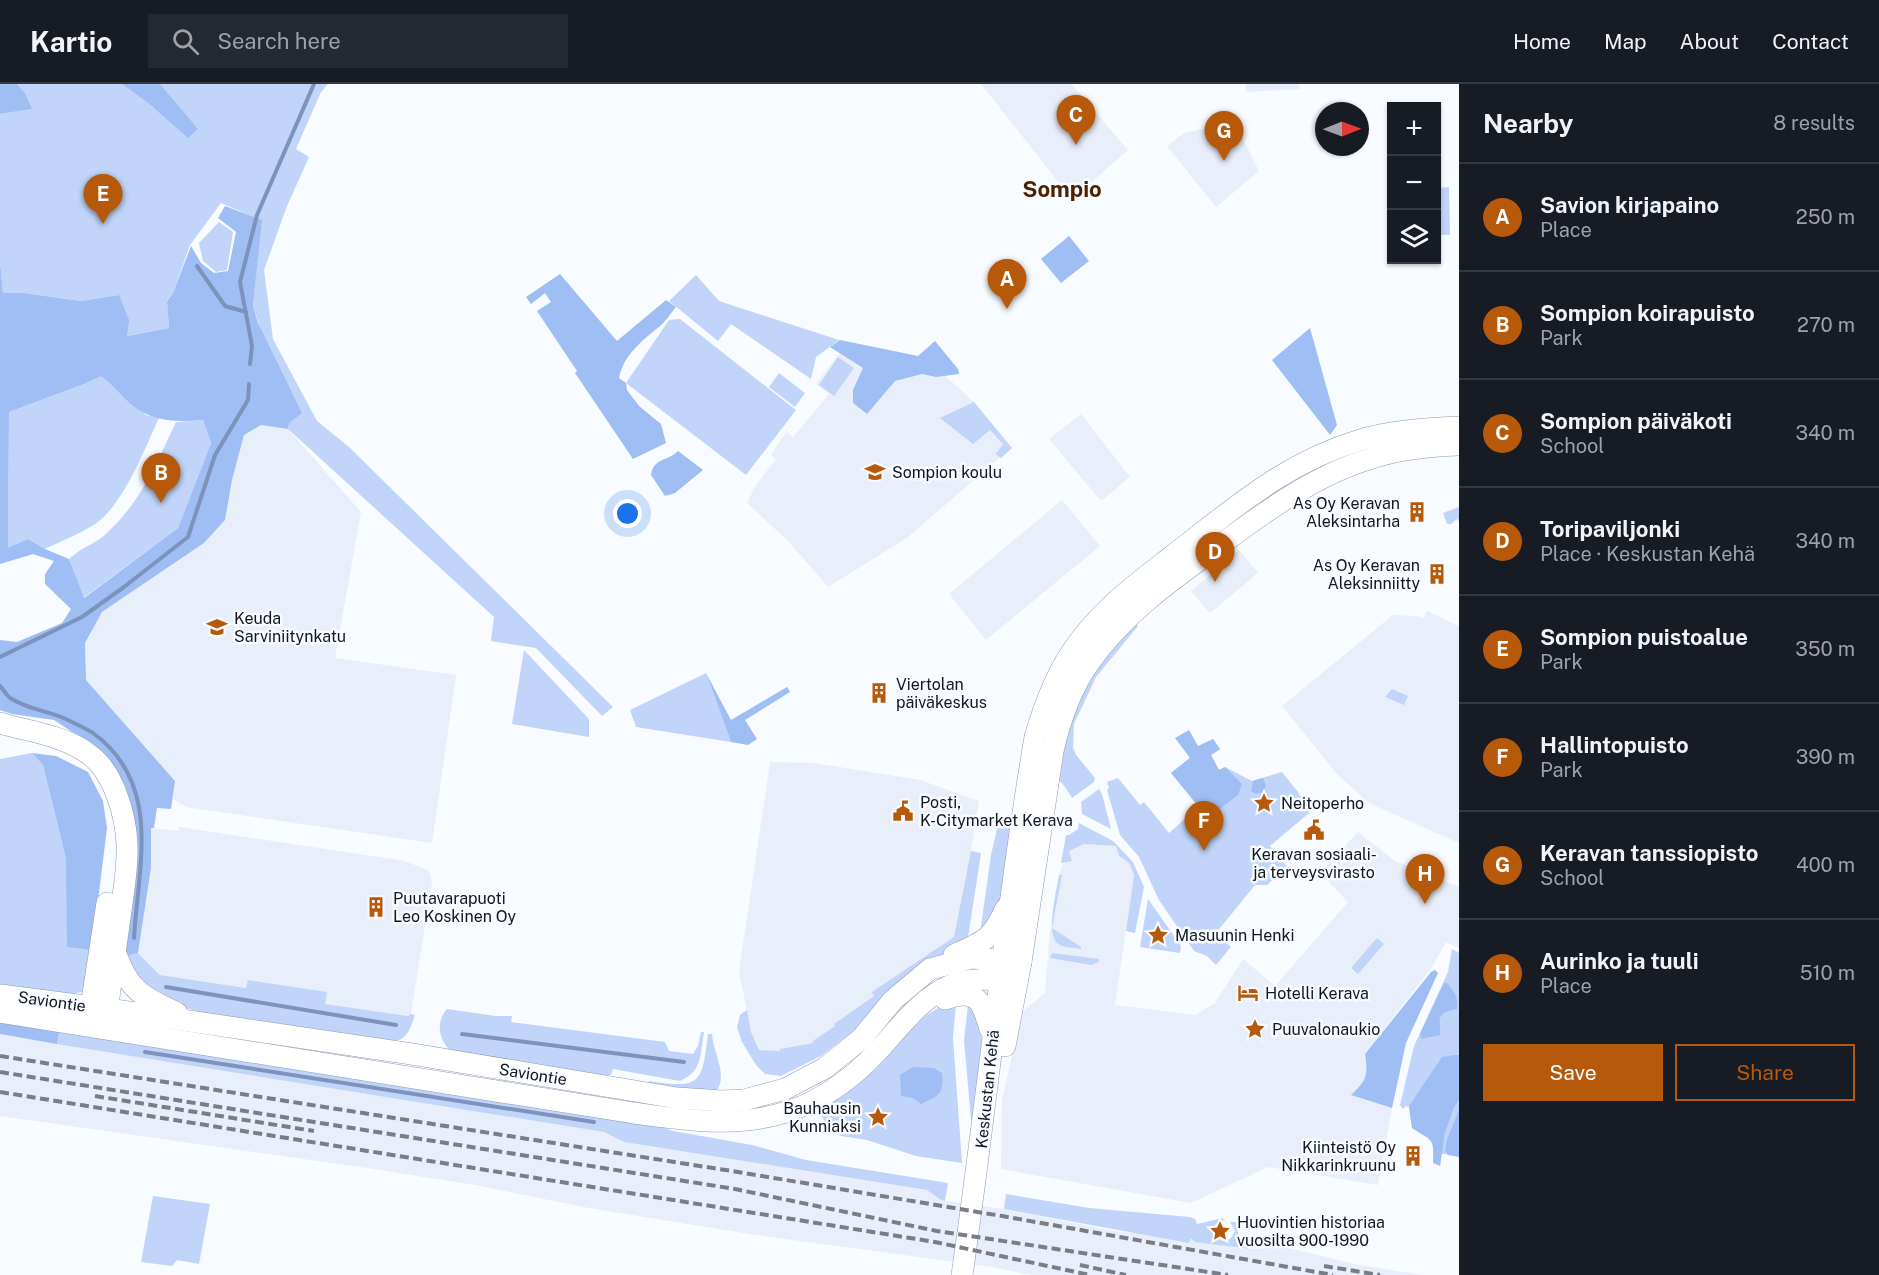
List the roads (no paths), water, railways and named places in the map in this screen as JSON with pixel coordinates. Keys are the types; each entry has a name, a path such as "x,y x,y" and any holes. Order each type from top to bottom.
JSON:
{"main road":[{"name":"Keskustan Kehä","path":"979,1157 990,1126 1039,773 1035,737 1057,677 1074,649 1097,620 1119,598 1251,494 1290,469 1333,449 1362,439 1402,431 1459,427"},
{"name":"Keskustan Kehä","path":"1039,773 1074,689 1088,664 1106,640 1185,570 1266,511 1341,470 1395,452 1459,445"},
{"path":"0,723 67,742 91,756 101,766 115,789 127,844 126,869 115,952 98,1017"},
{"path":"0,732 28,731"},
{"path":"98,1017 117,839 122,819"},
{"name":"Keskustan Kehä","path":"979,1157 992,1036 1011,970 1012,896 1030,838"},
{"path":"930,969 985,940 995,932 1012,896"},
{"path":"115,952 127,980 138,992 180,1014 218,1026"},
{"name":"Saviontie","path":"0,1012 218,1026 400,1052 688,1100 733,1101 785,1089 825,1068 861,1039 893,1000 930,969 972,958 1011,970"},
{"name":"Saviontie","path":"0,995 98,1017 634,1113 721,1123 773,1115 802,1106 820,1097 862,1067 928,999 951,985 1011,970"},
{"path":"912,1014 956,995 972,996 982,1004 992,1036"},
{"path":"962,1275 979,1157"}],"waterway":[{"path":"250,364 252,346 240,282 257,215 314,84"},
{"path":"197,266 225,306 246,312"},
{"path":"0,657 82,617 188,537 215,455 248,400 249,384"},
{"path":"0,686 9,697 19,703 61,717 93,733 115,753 130,776 138,801 141,828 134,938"},
{"path":"166,987 396,1025"},
{"path":"462,1034 684,1062"},
{"path":"145,1052 594,1122"}],"railway":[{"path":"0,1056 738,1172 1333,1275"},
{"path":"0,1072 735,1189 937,1231 1228,1275"},
{"path":"0,1092 935,1242 1090,1275"},
{"path":"95,1096 314,1131"},
{"path":"1080,1265 1126,1275"},
{"path":"1324,1266 1380,1275"}],"place":[{"name":"Sompion päiväkoti","path":"1076,145"},
{"name":"Keravan tanssiopisto","path":"1224,161"},
{"name":"Sompion puistoalue","path":"103,224"},
{"name":"Savion kirjapaino","path":"1007,309"},
{"name":"Sompion koulu","path":"875,472"},
{"name":"Sompion koirapuisto","path":"161,503"},
{"name":"As Oy Keravan Aleksintarha","path":"1417,512"},
{"name":"As Oy Keravan Aleksinniitty","path":"1437,574"},
{"name":"Toripaviljonki","path":"1215,582"},
{"name":"Keuda Sarviniitynkatu","path":"217,627"},
{"name":"Viertolan päiväkeskus","path":"879,693"},
{"name":"Neitoperho","path":"1264,803"},
{"name":"Posti, K-Citymarket Kerava","path":"903,811"},
{"name":"Keravan sosiaali- ja terveysvirasto","path":"1314,830"},
{"name":"Hallintopuisto","path":"1204,851"},
{"name":"Aurinko ja tuuli","path":"1425,904"},
{"name":"Puutavarapuoti Leo Koskinen Oy","path":"376,907"},
{"name":"Masuunin Henki","path":"1158,935"},
{"name":"Hotelli Kerava","path":"1248,993"},
{"name":"Puuvalonaukio","path":"1255,1029"},
{"name":"Bauhausin Kunniaksi","path":"878,1117"},
{"name":"Kiinteistö Oy Nikkarinkruunu","path":"1413,1156"},
{"name":"Huovintien historiaa vuosilta 900-1990","path":"1220,1231"}],"district":[{"name":"Sompio","path":"1062,189"}]}
